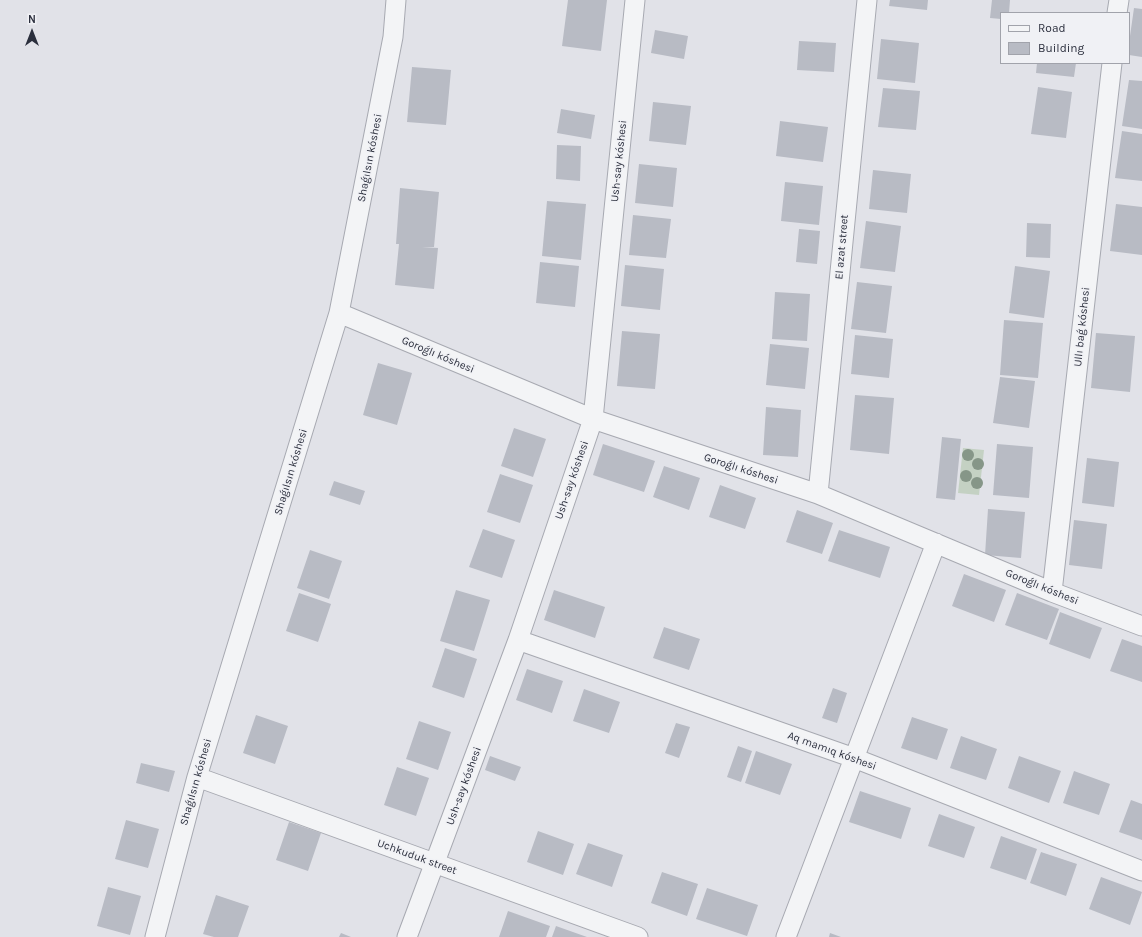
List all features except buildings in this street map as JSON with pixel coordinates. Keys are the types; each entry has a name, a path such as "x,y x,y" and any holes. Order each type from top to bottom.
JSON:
{"street":[{"name":"Shaǵılsın kóshesi","path":"155,937 197,777 339,313 394,37 396,0"},
{"name":"Ush-say kóshesi","path":"407,937 518,640 593,419 635,0"},
{"name":"El azat street","path":"818,494 867,0"},
{"path":"1118,12 1119,0"},
{"name":"Ullı baǵ kóshesi","path":"1052,592 1112,64"},
{"name":"Goroǵlı kóshesi","path":"339,313 593,419 818,494 1052,592 1142,626"},
{"path":"786,937 936,543"},
{"name":"Aq mamıq kóshesi","path":"518,640 854,758 1142,872"},
{"name":"Uchkuduk street","path":"197,777 638,937"}],"green space":[{"path":"963,448 984,450 979,495 958,493"}]}
